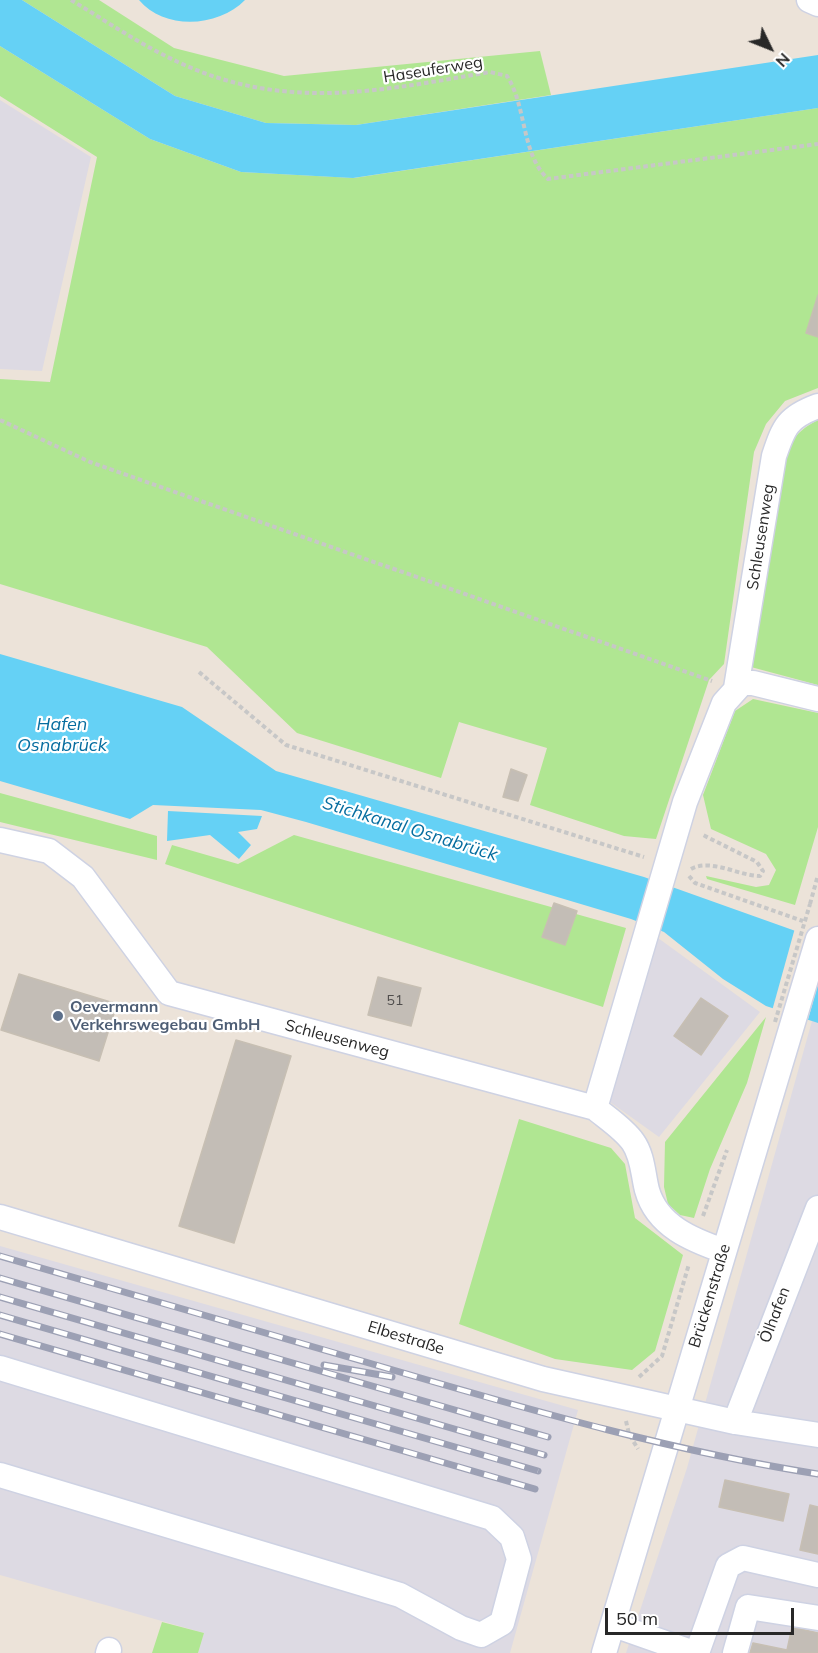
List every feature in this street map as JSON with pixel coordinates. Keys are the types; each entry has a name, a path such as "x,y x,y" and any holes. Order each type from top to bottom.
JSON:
{"street":[{"path":"809,0 818,4"},
{"name":"Schleusenweg","path":"595,1108 685,801 724,704 736,688 774,456 781,435 796,414 818,406"},
{"path":"736,688 742,683 753,683 818,699"},
{"name":"Schleusenweg","path":"0,840 49,851 83,877 169,993 595,1108 633,1142 643,1167 647,1192 658,1214 695,1241 724,1251"},
{"name":"Brückenstraße","path":"604,1653 724,1251 784,1025 812,931"},
{"name":"Ölhafen","path":"735,1422 818,1208"},
{"name":"Elbestraße","path":"0,1217 543,1379 735,1422 818,1435"},
{"path":"0,1368 492,1518 512,1537 519,1559 502,1623 481,1635 461,1628 400,1595 0,1475"},
{"path":"614,1625 696,1653 728,1566 743,1557 818,1575"},
{"path":"735,1653 748,1607 818,1618"}],"path":[{"name":"Haseuferweg","path":"71,0 178,63 249,87 313,94 372,92 490,72 507,76 515,88 537,169 548,179 818,144"},
{"path":"0,420 90,462 736,688"},
{"path":"200,672 286,745 645,857"},
{"path":"685,801 698,833 757,862 763,871 760,876 749,876 702,865 692,868 689,879 812,931"},
{"path":"784,1025 818,875"}],"shaded area":[{"path":"0,100 91,157 42,371 0,369"},
{"path":"658,938 760,1012 659,1137 610,1102"},
{"path":"812,1021 818,1023 818,1653 626,1653 687,1468"},
{"path":"0,1246 578,1410 510,1653 198,1653 204,1633 0,1575"}],"green space":[{"path":"22,0 99,0 174,48 284,76 540,51 551,95 356,125 266,123 175,96"},
{"path":"0,46 150,139 241,172 354,178 818,108 818,388 785,401 766,424 754,452 724,664 709,680 656,839 624,836 530,805 547,748 459,722 441,778 297,733 207,647 0,584 0,379 50,382 97,157 0,96"},
{"path":"818,420 818,685 751,667 784,458 797,435"},
{"path":"753,699 818,713 818,827 795,905 707,879 706,876 756,887 769,885 776,870 766,854 711,829 703,795 735,711"},
{"path":"0,793 157,836 157,860 0,822"},
{"path":"294,835 626,928 603,1007 165,864 172,845 238,864"},
{"path":"766,1017 747,1083 710,1169 694,1218 680,1215 668,1204 664,1187 665,1142"},
{"path":"519,1119 611,1148 625,1164 635,1218 683,1255 655,1351 632,1370 555,1359 459,1324"},
{"path":"162,1622 204,1633 198,1653 152,1653"}],"water":[{"path":"0,0 22,0 175,96 266,123 356,125 818,55 818,108 353,178 241,172 150,139 0,46"},
{"path":"139,0 245,0 221,16 192,22 163,17 150,10"},
{"path":"0,654 182,707 276,771 644,877 818,939 818,1023 766,1006 723,979 664,932 631,919 306,822 261,810 153,805 130,819 0,781"},
{"path":"168,811 262,816 257,829 238,832 251,845 239,859 210,835 167,841"}],"pier":[{"path":"795,928 818,936 818,984 807,1023 772,1011"}],"building":[{"path":"818,295 818,337 806,333"},
{"path":"511,769 527,775 518,801 503,797"},
{"path":"554,903 577,911 565,945 542,937"},
{"path":"19,974 117,1004 99,1061 1,1030"},
{"path":"378,977 421,988 411,1026 368,1015"},
{"path":"701,998 728,1016 701,1055 674,1036"},
{"path":"236,1040 291,1056 234,1243 179,1226"},
{"path":"725,1480 789,1494 783,1521 719,1507"},
{"path":"810,1505 818,1507 818,1554 800,1550"},
{"path":"792,1627 818,1633 818,1653 750,1653 753,1643 787,1650"}],"railway":[{"path":"0,1256 555,1416 660,1443 818,1474"},
{"path":"0,1278 548,1437"},
{"path":"0,1297 544,1455"},
{"path":"0,1315 538,1471"},
{"path":"0,1334 535,1489"},
{"path":"324,1365 392,1377"}],"place":[{"name":"Oevermann Verkehrswegebau GmbH","path":"58,1016"}],"water label":[{"name":"Hafen Osnabrück","path":"62,735"},
{"name":"Stichkanal Osnabrück","path":"410,829"}]}
